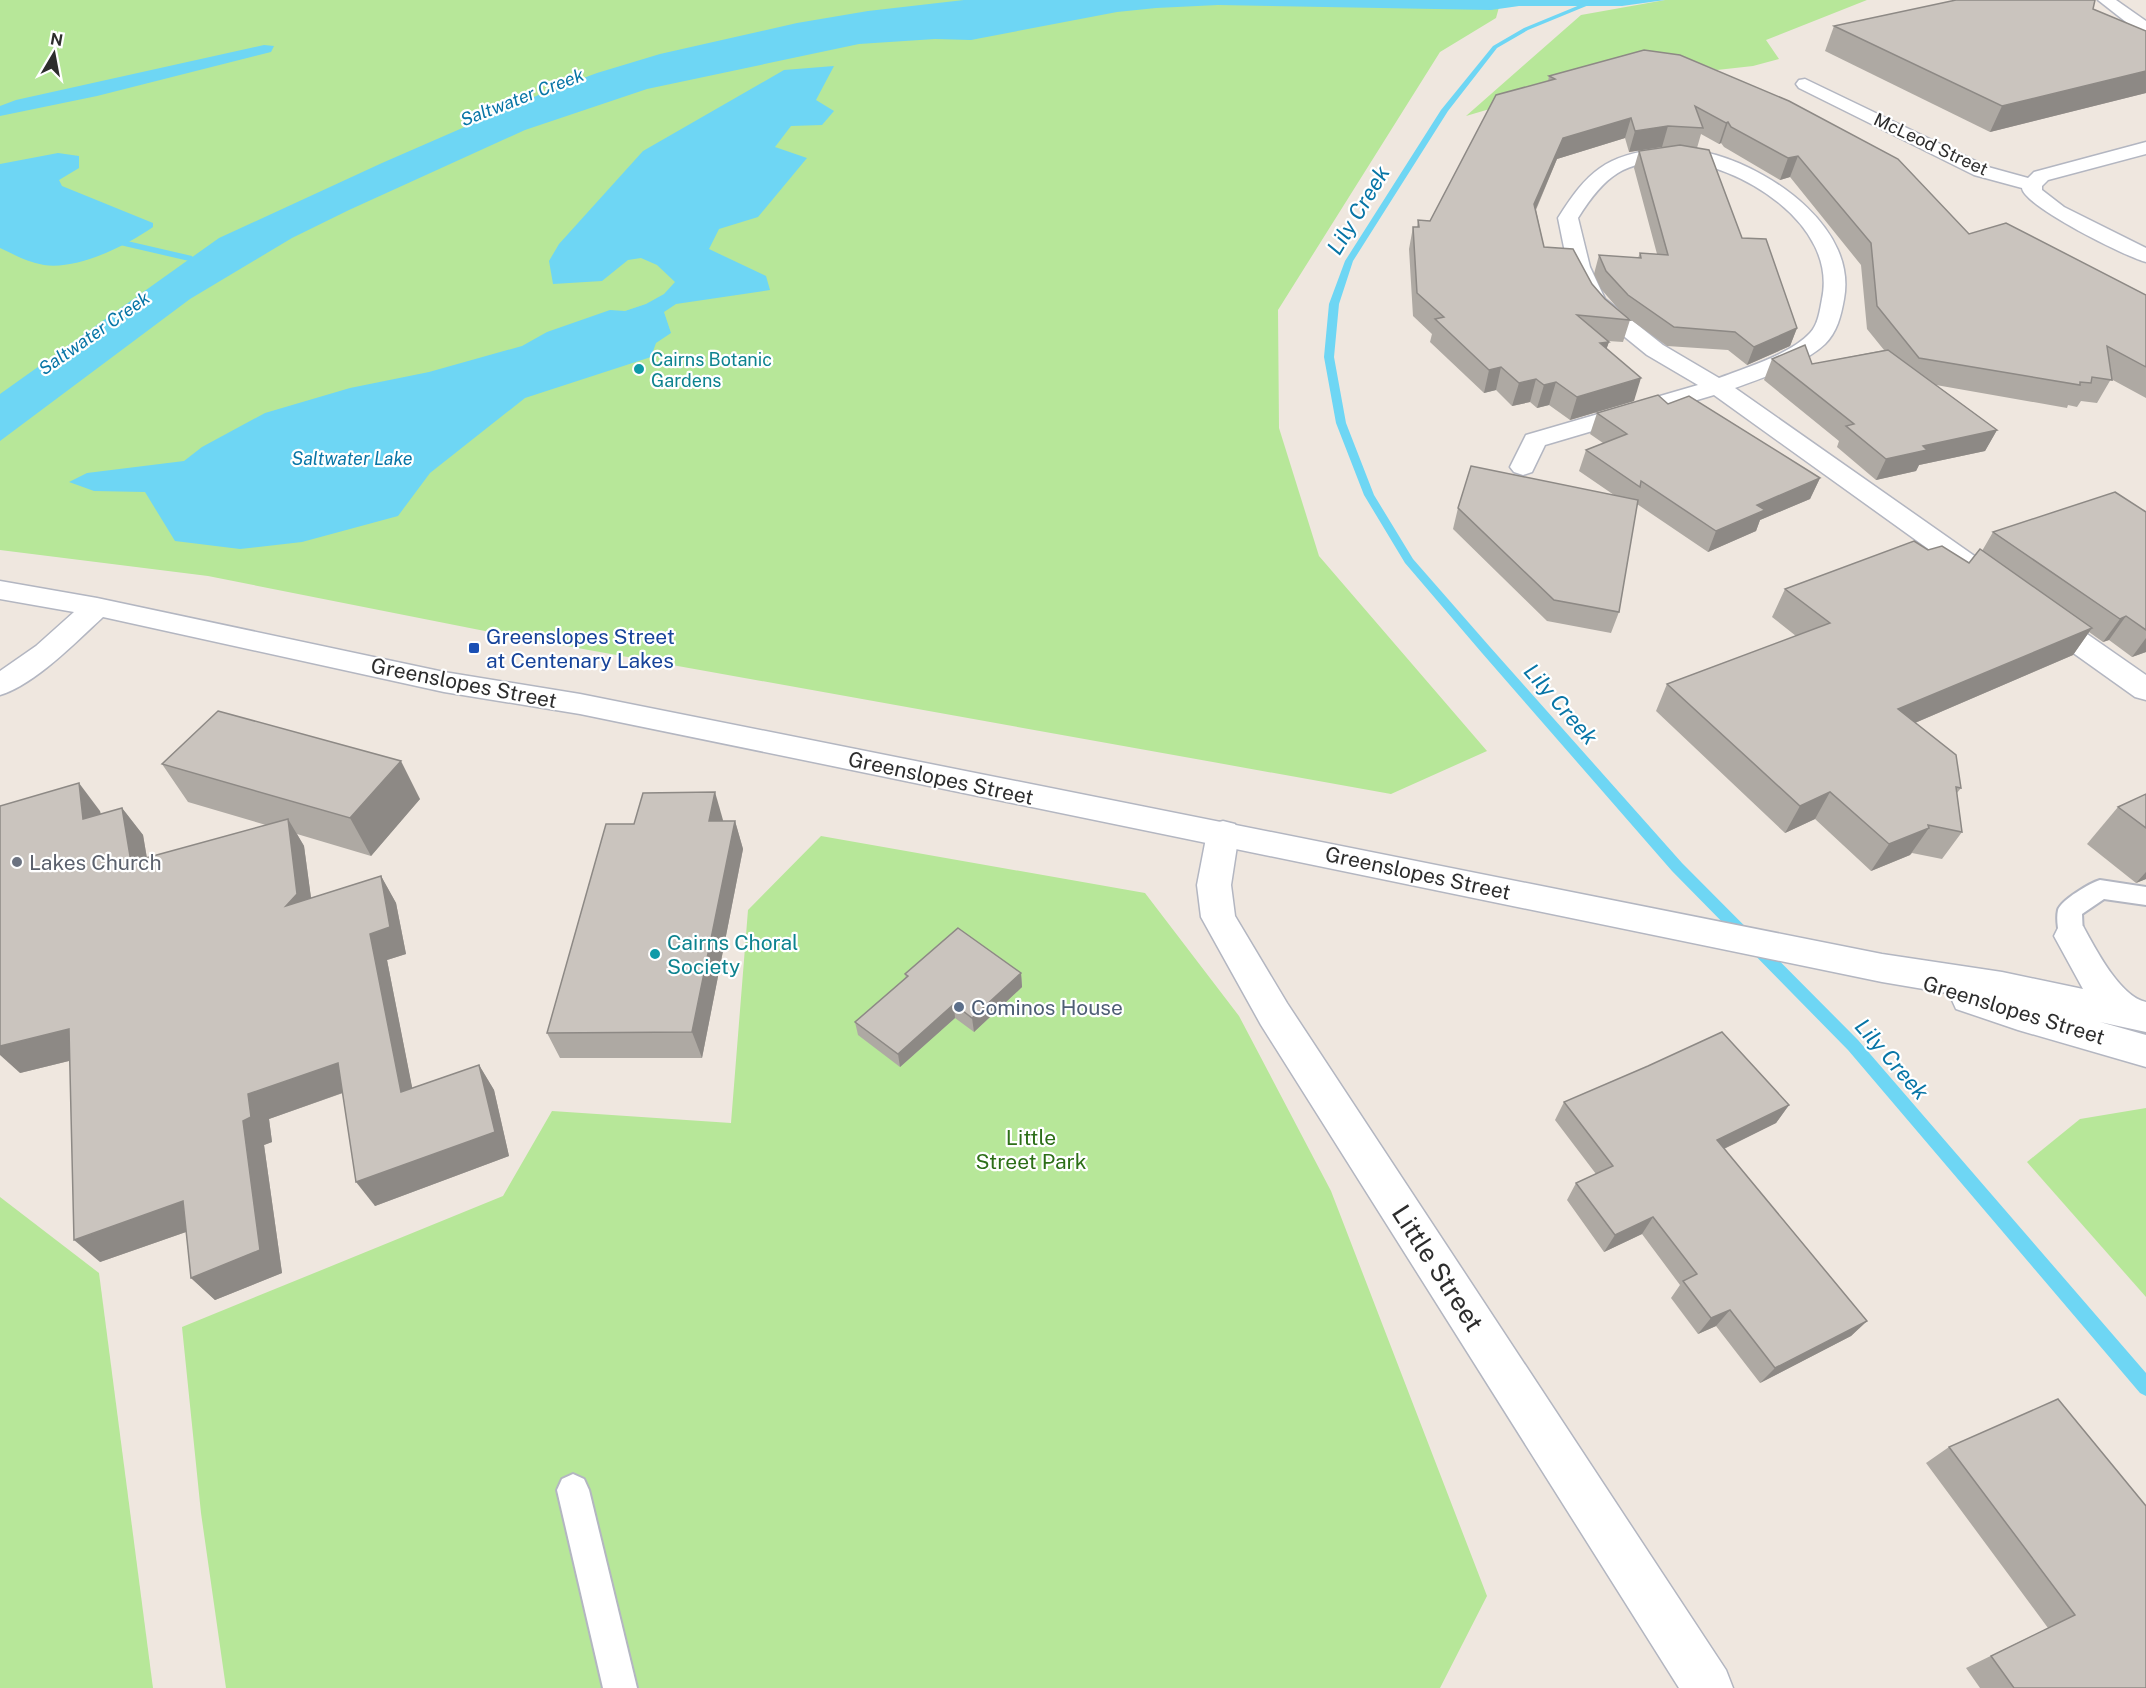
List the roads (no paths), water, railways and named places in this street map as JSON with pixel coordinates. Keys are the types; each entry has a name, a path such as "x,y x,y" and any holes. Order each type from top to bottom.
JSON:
{"street":[{"path":"2106,0 2146,29"},
{"name":"McLeod Street","path":"1805,84 1982,171 2032,185"},
{"path":"2146,148 2042,176 2032,185 2032,192 2057,211 2146,256"},
{"path":"1523,467 1535,440 1687,399 1718,387 1789,357 1818,338 1827,323 1836,278 1831,255 1820,234 1806,217 1760,182 1731,166 1709,158 1682,155 1648,156 1616,165 1589,185 1568,218 1579,267 1588,291 1596,302 1655,350 1718,387 2146,690"},
{"name":"Greenslopes Street","path":"0,590 97,608 444,682 580,704 1882,968 2002,987 2140,1017"},
{"path":"0,685 46,653 97,608"},
{"name":"Little Street","path":"1223,833 1214,885 1218,917 1274,1014 1708,1688"},
{"path":"2071,936 2090,972 2140,1017"},
{"name":"Greenslopes Street","path":"1882,968 2018,1015 2146,1051"}],"lane":[{"path":"2071,936 2070,910 2100,889 2146,896"},
{"path":"573,1491 620,1688"}],"water":[{"name":"Saltwater Creek","path":"964,0 1665,0 1622,6 1519,6 1491,10 1218,5 1156,8 1117,12 971,40 935,39 859,44 647,89 525,130 292,238 190,299 0,441 0,394 219,238 382,163 543,93 597,73 660,54 797,23 868,11"},
{"path":"264,45 274,46 271,52 97,96 0,116 0,106 16,100"},
{"name":"Saltwater Lake","path":"834,66 816,100 834,111 822,125 791,126 775,147 807,158 758,217 719,229 709,249 766,276 770,290 676,304 664,312 671,333 656,343 651,357 525,398 430,473 398,516 302,542 240,549 175,541 145,492 94,491 69,482 87,473 184,461 202,447 265,413 350,388 429,372 522,346 547,332 610,310 625,311 646,304 664,294 675,282 657,265 641,258 628,260 602,281 553,284 549,261 559,244 643,151 784,70"},
{"path":"58,153 79,156 79,168 59,180 62,186 153,223 153,227 129,242 101,255 57,266 38,264 0,248 0,164"}],"waterway":[{"name":"Lily Creek","path":"1598,0 1526,29 1495,47 1445,110 1349,261 1334,304 1329,357 1341,423 1369,495 1409,561 1486,650 1677,867 1853,1045 2146,1387"},
{"path":"123,243 189,258"}],"place":[{"name":"Cairns Botanic Gardens","path":"639,369"},
{"name":"Greenslopes Street at Centenary Lakes","path":"474,648"},
{"name":"Lakes Church","path":"17,862"},
{"name":"Cairns Choral Society","path":"655,954"},
{"name":"Cominos House","path":"959,1007"}],"park label":[{"name":"Little Street Park","path":"1031,1149"}]}
